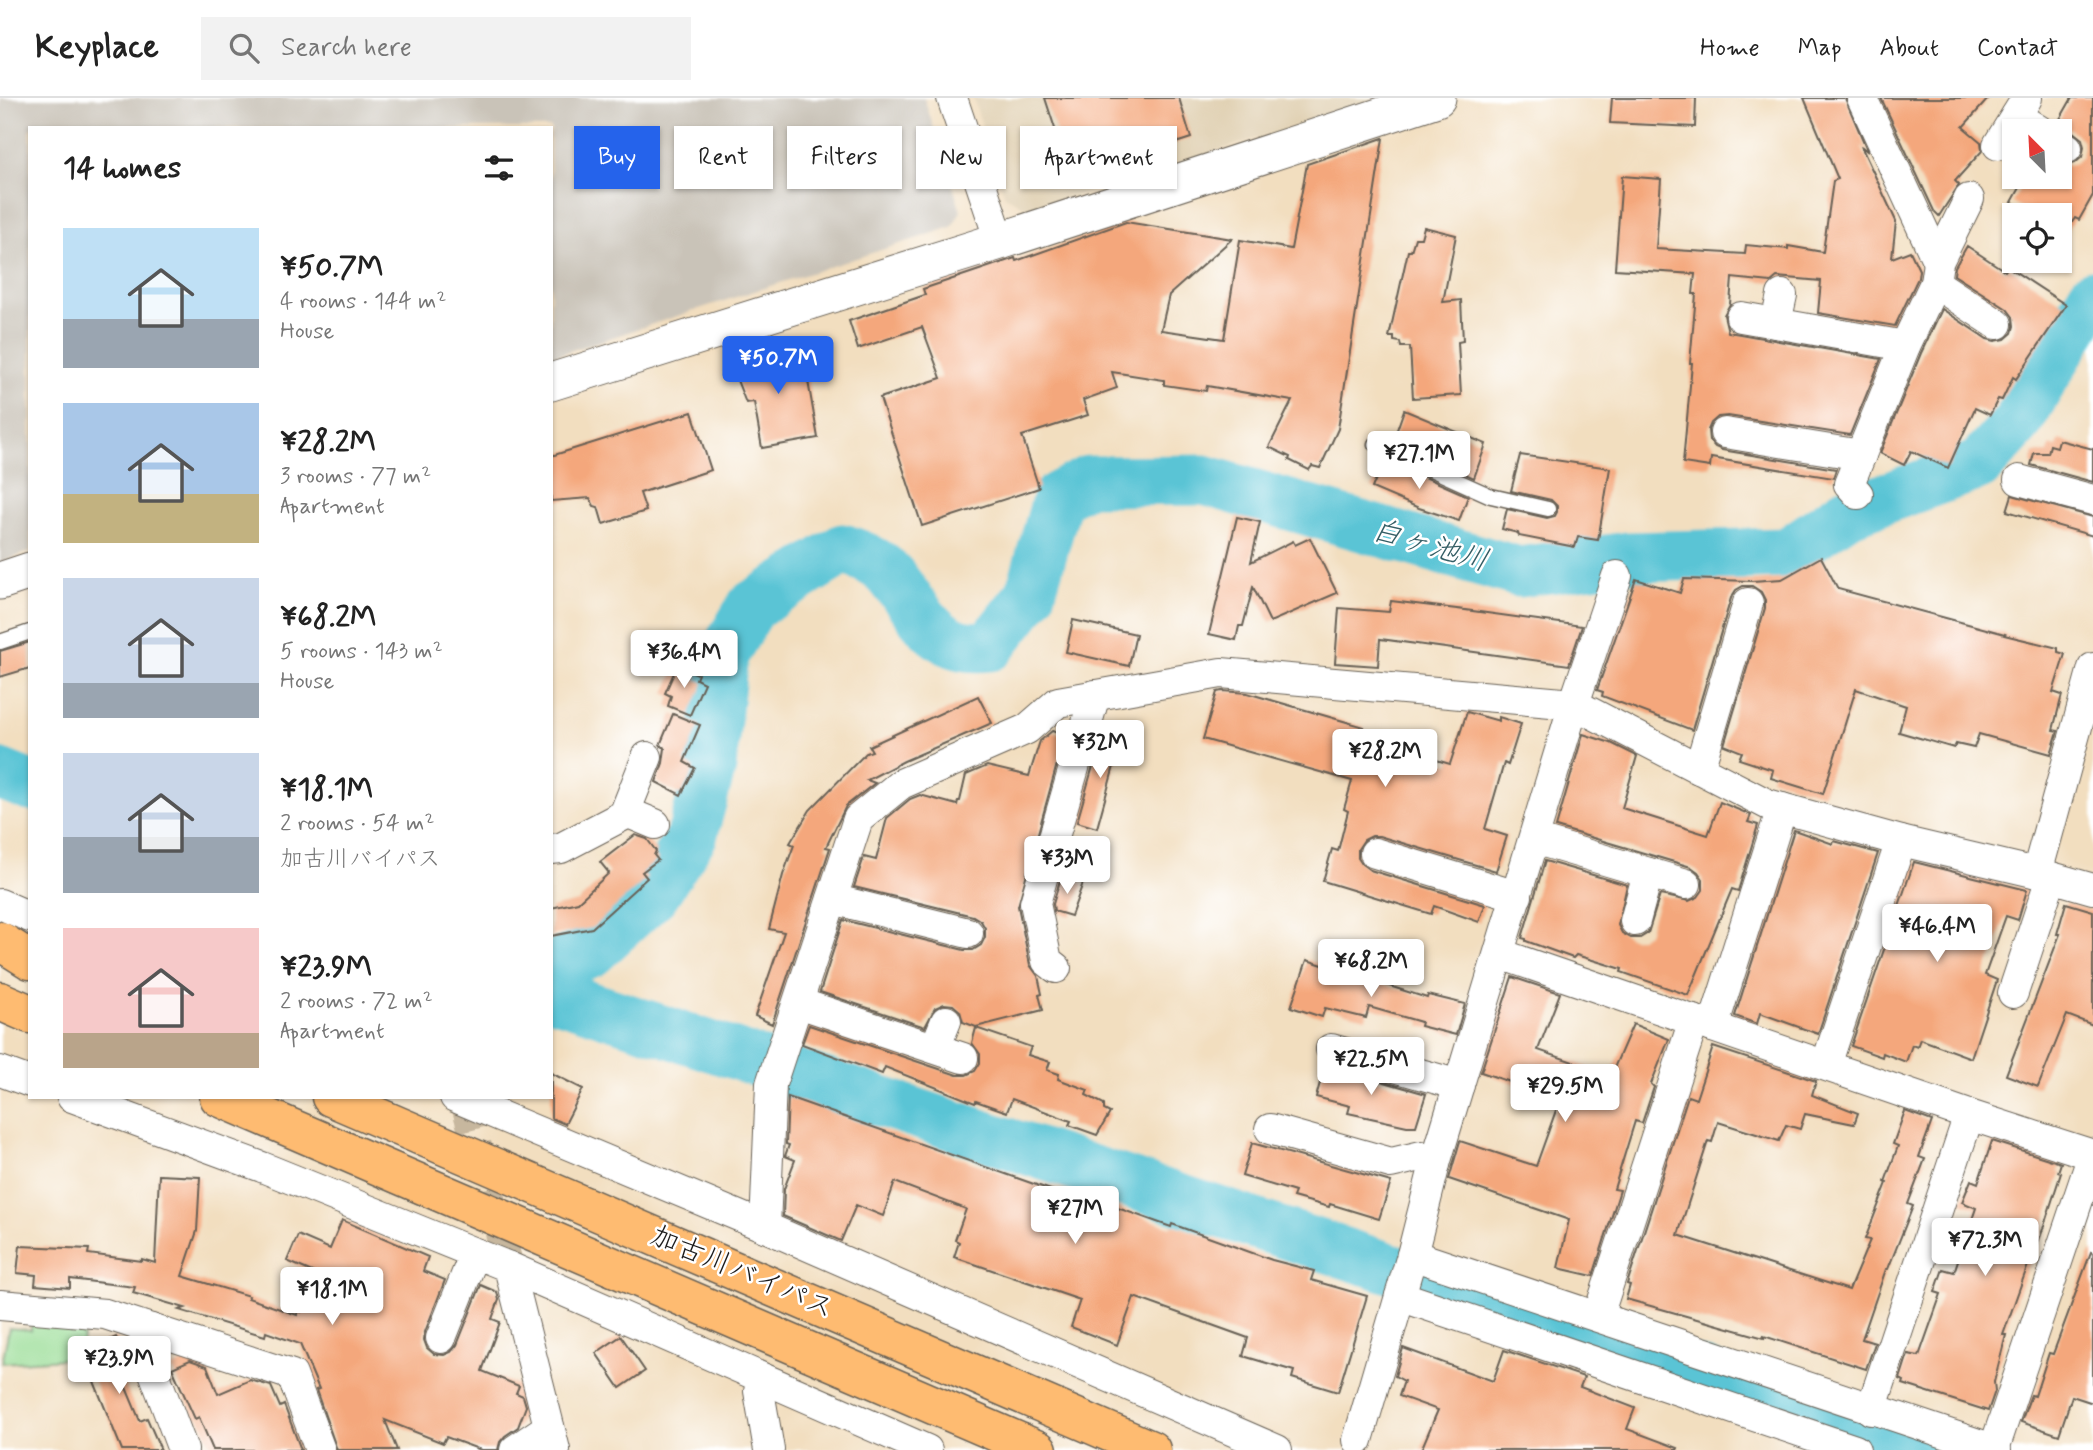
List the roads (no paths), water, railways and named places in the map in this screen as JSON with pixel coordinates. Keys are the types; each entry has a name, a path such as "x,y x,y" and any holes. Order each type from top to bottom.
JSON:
{"highway":[{"path":"0,941 28,959"},
{"path":"0,955 28,967"},
{"path":"0,1001 28,1013"},
{"path":"0,1018 28,1028"},
{"name":"加古川バイパス","path":"224,1099 1038,1450"},
{"name":"加古川バイパス","path":"336,1099 1151,1450"}],"street":[{"path":"952,98 1000,241"},
{"path":"553,381 1000,241 1437,98"},
{"path":"1862,98 1936,273 1997,324"},
{"path":"1998,145 2028,115"},
{"path":"1858,494 1849,484 1969,199"},
{"path":"1741,317 1779,309 1905,346"},
{"path":"1725,433 1861,455"},
{"path":"2019,480 2093,500"},
{"path":"0,581 28,572"},
{"path":"1354,1447 1412,1255 1435,1164 1574,704 1617,576"},
{"path":"1699,769 1748,603"},
{"path":"2013,993 2093,668"},
{"path":"765,1227 771,1084 858,820 901,784 1027,729 1058,702 1221,673 1574,704 1767,804 1901,842 2044,875 2093,890"},
{"path":"1056,968 1047,961 1035,903 1094,695"},
{"path":"553,849 561,848 624,816 647,757"},
{"path":"1598,1316 1782,808"},
{"path":"626,812 655,824"},
{"path":"1534,839 1686,884"},
{"path":"1826,1065 1901,842"},
{"path":"1375,853 1517,896"},
{"path":"1049,855 1084,866"},
{"path":"1635,921 1648,873"},
{"path":"832,899 968,933"},
{"path":"0,904 28,916"},
{"path":"1412,1255 1995,1450 2093,1155 1500,954"},
{"path":"799,1003 949,1053 946,1021"},
{"path":"1331,1049 1459,1085"},
{"path":"0,1071 28,1081"},
{"path":"77,1099 262,1167 509,1267 927,1450"},
{"path":"461,1099 765,1227 1277,1450"},
{"path":"1871,1409 1969,1115"},
{"path":"1270,1129 1306,1126 1391,1163 1421,1156 1435,1164"},
{"path":"441,1338 475,1253"},
{"path":"509,1267 552,1438 515,1450"},
{"path":"1400,1296 1856,1450"},
{"path":"0,1305 105,1314 292,1375 320,1450"},
{"path":"151,1329 153,1370 183,1450"},
{"path":"1785,1427 1799,1384"},
{"path":"759,1391 769,1450"}],"lane":[{"path":"1375,444 1491,496 1548,509"},
{"path":"0,642 28,633"}],"waterway":[{"name":"白ヶ池川","path":"553,966 591,952 654,894 692,836 711,766 723,655 752,606 843,549 868,559 885,570 920,616 942,636 955,643 971,646 990,646 1030,595 1058,497 1088,481 1204,480 1519,572 1628,557 1787,553 1847,512 1979,465 2017,423 2093,295"},
{"name":"白ヶ池川","path":"0,774 28,785"},
{"path":"553,995 1436,1283 1927,1450"}],"tunnel":[{"path":"465,1101 509,1267"}]}
